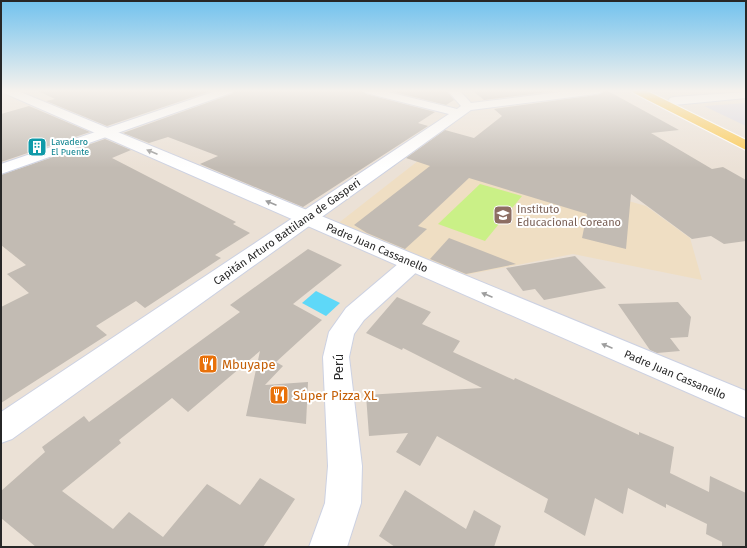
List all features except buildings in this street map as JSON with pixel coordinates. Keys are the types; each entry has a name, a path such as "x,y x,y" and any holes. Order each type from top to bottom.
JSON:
{"main road":[{"path":"688,117 746,146"},
{"path":"706,117 746,136"}],"street":[{"name":"Padre Juan Cassanello","path":"68,117 746,405"},
{"path":"1,170 154,117"},
{"name":"Capitán Arturo Battilana de Gasperi","path":"1,429 454,117"},
{"name":"Perú","path":"328,547 343,503 345,466 336,357 342,332 355,314 413,263"}],"shaded area":[{"path":"726,117 746,117 746,126"},
{"name":"Instituto Educacional Coreano","path":"437,146 646,206 690,238 702,280 573,254 460,276 336,225"}],"green space":[{"path":"480,184 522,196 485,241 438,224"}],"water":[{"path":"316,291 340,303 326,316 302,303"}],"place":[{"name":"Lavadero El Puente","path":"37,147"},
{"name":"Instituto Educacional Coreano","path":"503,215"},
{"name":"Mbuyape","path":"208,364"},
{"name":"Súper Pizza XL","path":"279,395"}]}
